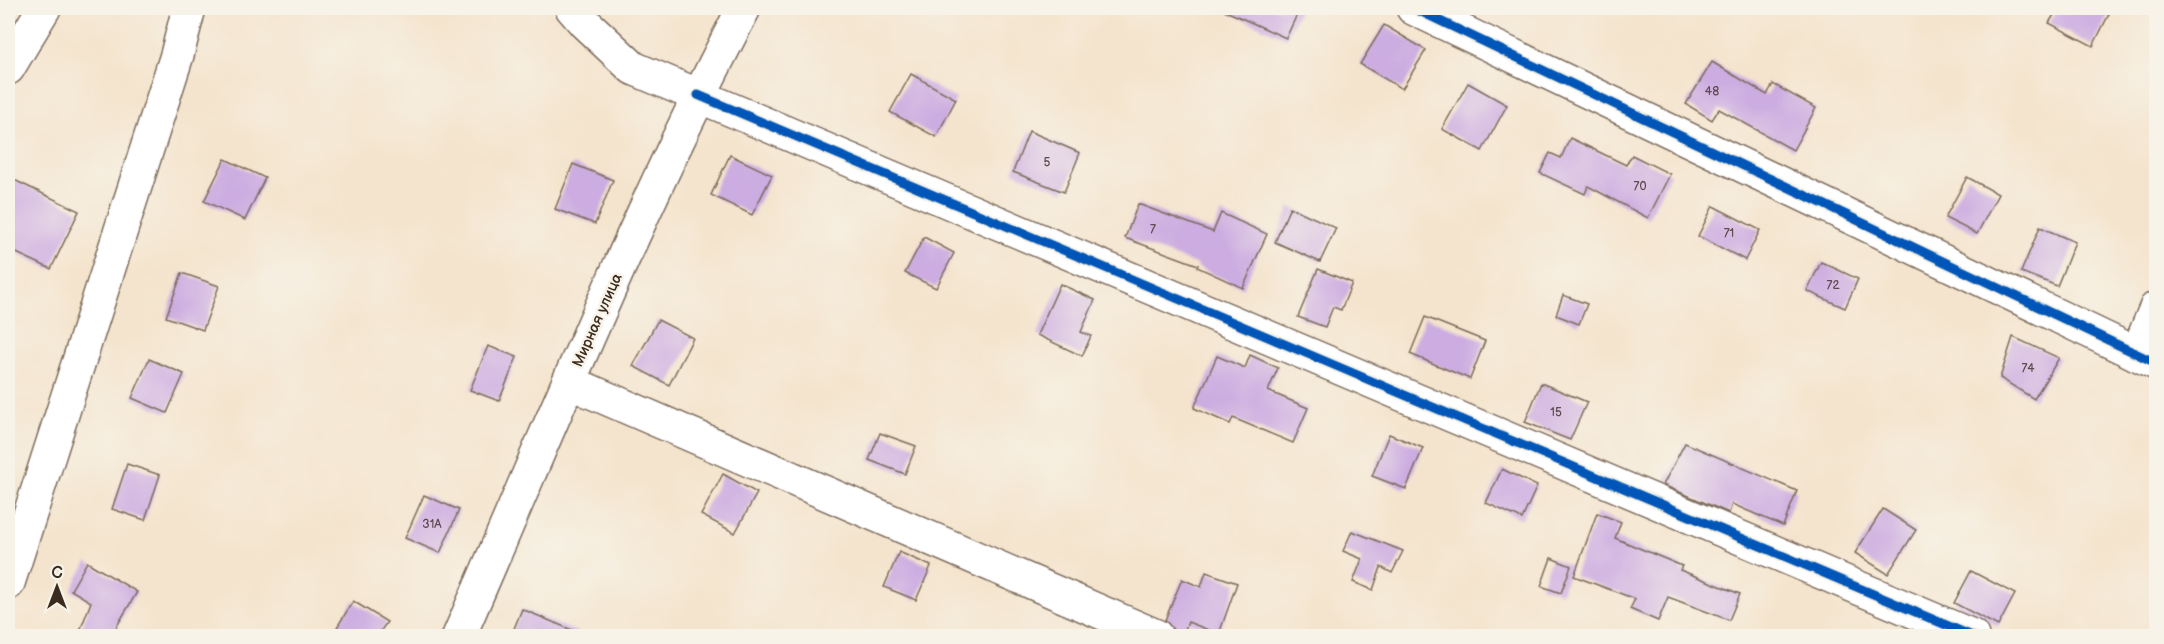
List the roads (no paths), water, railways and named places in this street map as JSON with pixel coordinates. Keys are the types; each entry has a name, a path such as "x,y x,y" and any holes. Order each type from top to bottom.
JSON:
{"street":[{"path":"8,68 44,8"},
{"path":"8,583 174,66 189,8"},
{"path":"572,8 633,68 1972,636"},
{"name":"Мирная улица","path":"459,636 698,95 744,8"},
{"path":"1413,8 2147,358 2157,308"},
{"path":"570,382 1156,636"}]}
